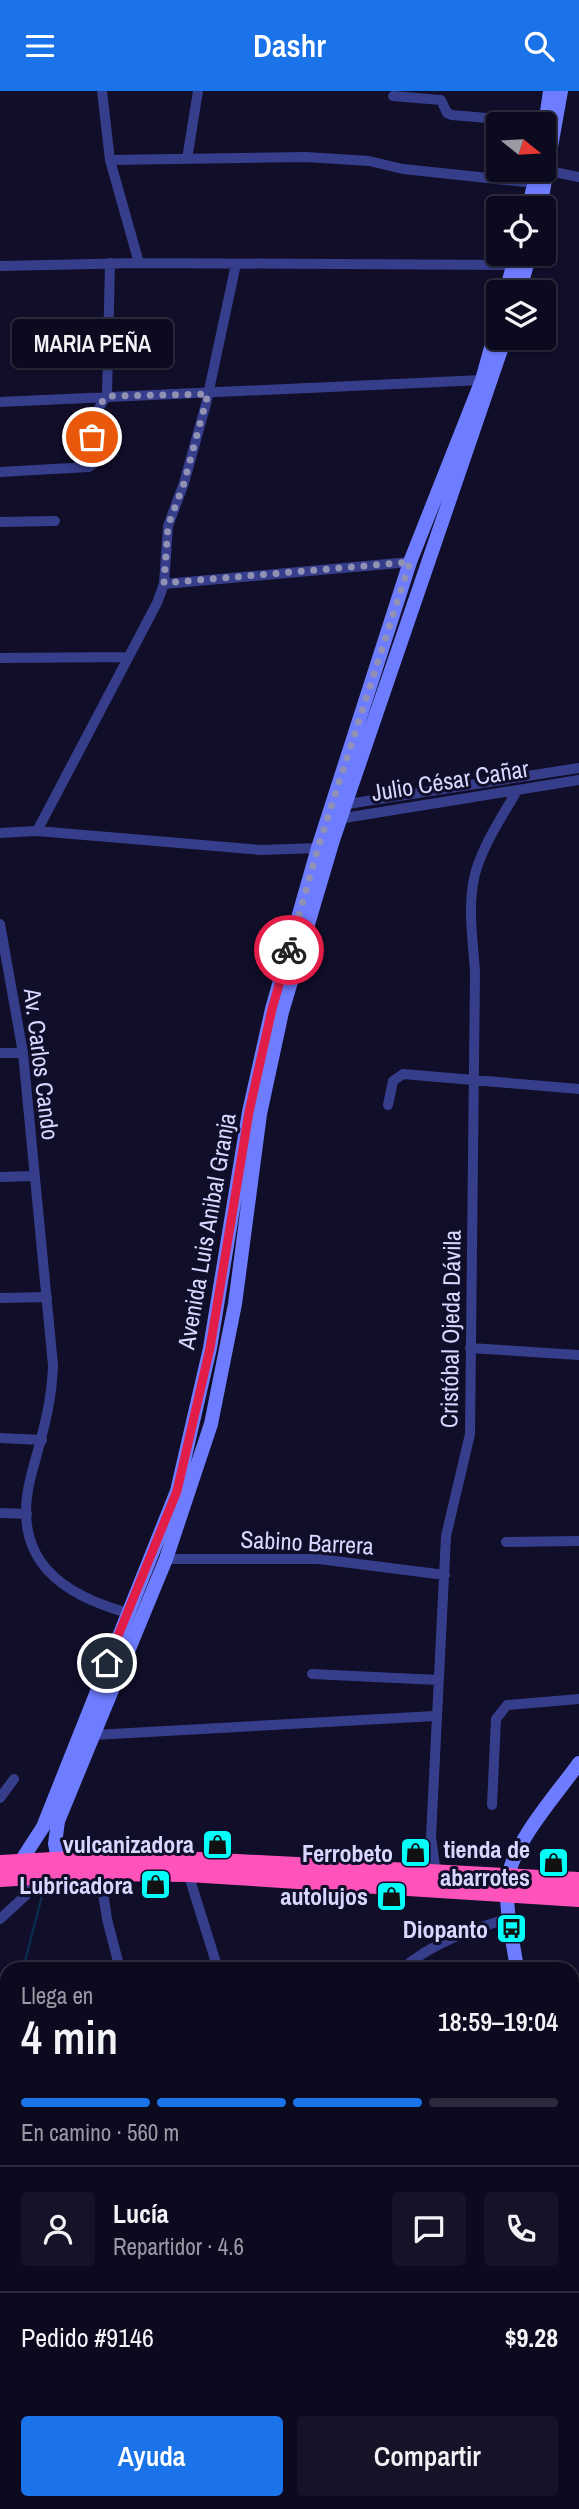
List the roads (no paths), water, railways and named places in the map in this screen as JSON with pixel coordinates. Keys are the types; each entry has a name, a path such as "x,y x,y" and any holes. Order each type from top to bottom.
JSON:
{"highway":[{"path":"0,1864 125,1857 436,1874 579,1898"},
{"path":"0,1878 36,1874 188,1873 508,1885 579,1881"}],"main road":[{"path":"547,112 550,91"},
{"path":"556,112 561,91"},
{"name":"Avenida Luis Anibal Granja","path":"58,1859 55,1844 58,1821 166,1559 211,1424 228,1351 260,1114 282,1012 336,812 410,562 482,380 490,350"},
{"name":"Avenida Luis Anibal Granja","path":"21,1861 43,1827 177,1491 210,1348 252,1099 272,1009 318,848 336,812 501,350"},
{"path":"516,1962 509,1918 508,1885 518,1849 579,1763"}],"street":[{"path":"102,91 110,160 139,263"},
{"path":"187,159 198,91"},
{"path":"393,96 441,100 447,113 486,119"},
{"path":"110,160 319,158 486,171"},
{"path":"556,176 579,177"},
{"path":"0,266 486,260"},
{"path":"0,472 89,467 93,464 92,422 97,407 107,396 110,263"},
{"path":"37,831 157,603 164,583 168,526 184,483 208,394 236,264"},
{"path":"0,402 482,380"},
{"path":"0,522 55,521"},
{"path":"164,583 410,562"},
{"path":"0,658 127,657"},
{"name":"Julio César Cañar","path":"336,812 579,768"},
{"name":"Julio César Cañar","path":"336,812 517,791 579,780"},
{"name":"Cristóbal Ojeda Dávila","path":"436,1874 431,1837 446,1536 470,1434 475,972 471,916 474,876 517,791"},
{"path":"0,833 37,831 261,850 318,848"},
{"name":"Av. Carlos Cando","path":"0,924 23,1053 53,1386 30,1481 27,1514 32,1544 48,1571 72,1593 99,1606 142,1617"},
{"path":"0,1053 23,1053"},
{"path":"388,1105 393,1081 403,1074 579,1089"},
{"path":"0,1177 35,1176"},
{"path":"0,1298 47,1297"},
{"path":"470,1348 579,1355"},
{"path":"0,1438 42,1440"},
{"path":"0,1513 27,1514"},
{"path":"506,1542 579,1541"},
{"name":"Sabino Barrera","path":"166,1559 319,1559 445,1575"},
{"path":"312,1674 438,1680"},
{"path":"492,1805 496,1719 500,1711 507,1705 579,1699"},
{"path":"94,1735 435,1716"},
{"path":"0,1798 14,1779"},
{"path":"100,1873 107,1919 118,1962"},
{"path":"188,1873 216,1962"},
{"path":"0,1919 26,1895 36,1874"},
{"path":"410,1962 456,1935 509,1918"}],"waterway":[{"path":"25,1962 44,1888"}],"place":[{"name":"MARIA PEÑA","path":"92,437"},
{"name":"vulcanizadora","path":"217,1844"},
{"name":"Ferrobeto","path":"416,1853"},
{"name":"tienda de abarrotes","path":"553,1863"},
{"name":"Lubricadora","path":"156,1885"},
{"name":"autolujos","path":"391,1896"},
{"name":"Diopanto","path":"511,1929"}]}
